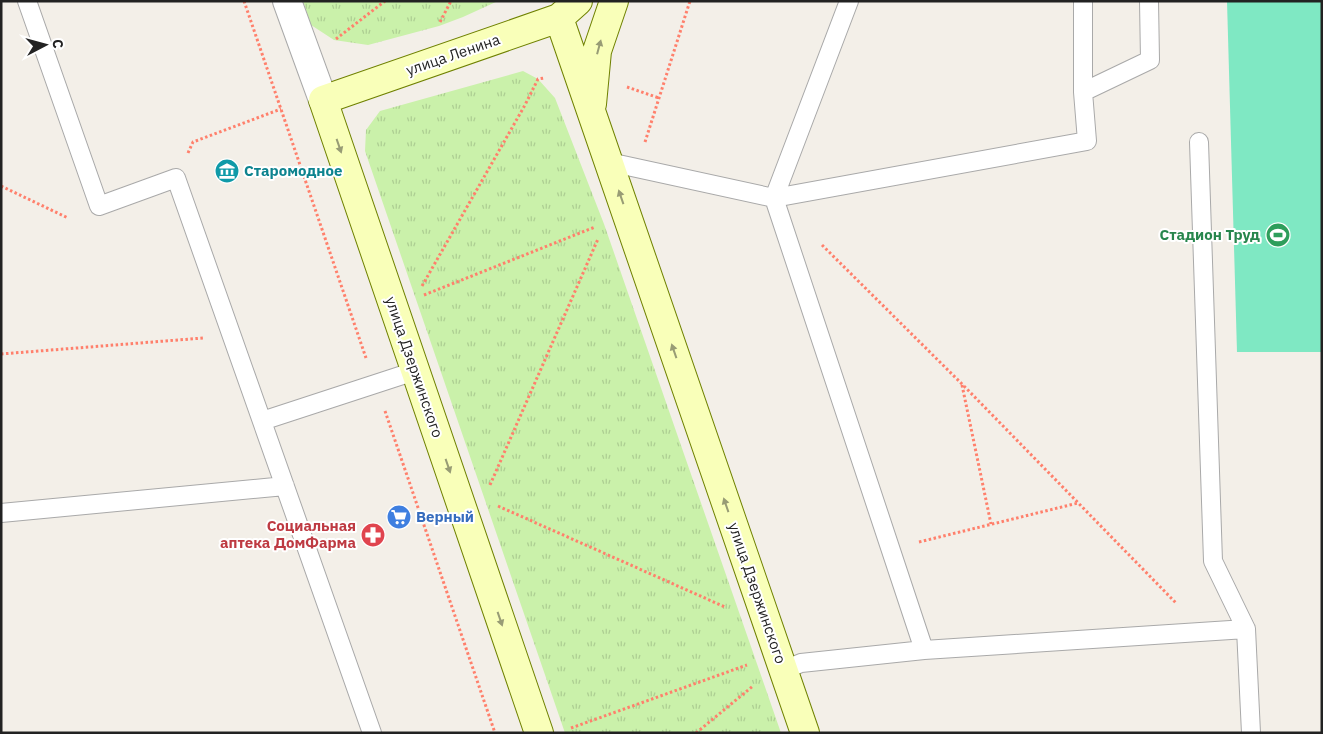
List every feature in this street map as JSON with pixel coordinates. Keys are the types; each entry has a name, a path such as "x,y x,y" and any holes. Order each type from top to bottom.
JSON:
{"main road":[{"path":"586,72 597,50 614,1"},
{"name":"улица Ленина","path":"323,100 569,10"},
{"path":"569,10 586,72"},
{"name":"улица Дзержинского","path":"586,72 591,113 805,733"},
{"name":"улица Дзержинского","path":"323,100 415,371 552,732"}],"street":[{"name":"улица Дзержинского","path":"287,1 323,100"}],"lane":[{"path":"27,1 99,206 176,178 372,733"},
{"path":"849,1 774,198 924,650"},
{"path":"609,162 774,198 1087,141 1083,92 1083,1"},
{"path":"1083,92 1150,60 1150,1"},
{"path":"1199,142 1213,561 1246,629 1251,733"},
{"path":"262,420 415,371"},
{"path":"1,513 285,486"},
{"path":"781,662 800,663 924,650 1246,629"}],"path":[{"path":"334,40 385,1"},
{"path":"420,290 538,79 586,72 659,98"},
{"path":"176,178 193,142 281,109"},
{"path":"1,186 68,218"},
{"path":"415,298 595,227"},
{"path":"488,491 600,233"},
{"path":"816,240 962,384 1186,614 1206,632"},
{"path":"1,354 232,336"},
{"path":"962,384 990,524"},
{"path":"891,549 1079,503"},
{"path":"493,504 741,614 765,618"},
{"path":"552,732 781,662"},
{"path":"696,733 781,662"}],"green space":[{"path":"303,1 498,1 439,26 368,45 334,40 311,25"},
{"name":"Стадион Труд","path":"1227,1 1322,1 1322,352 1237,352"},
{"path":"523,71 538,79 555,98 604,224 781,733 565,733 365,151 366,130 380,111"}],"place":[{"name":"Старомодное","path":"227,171"},
{"name":"Стадион Труд","path":"1278,235"},
{"name":"Верный","path":"399,517"},
{"name":"Социальная аптека ДомФарма","path":"373,535"}]}
